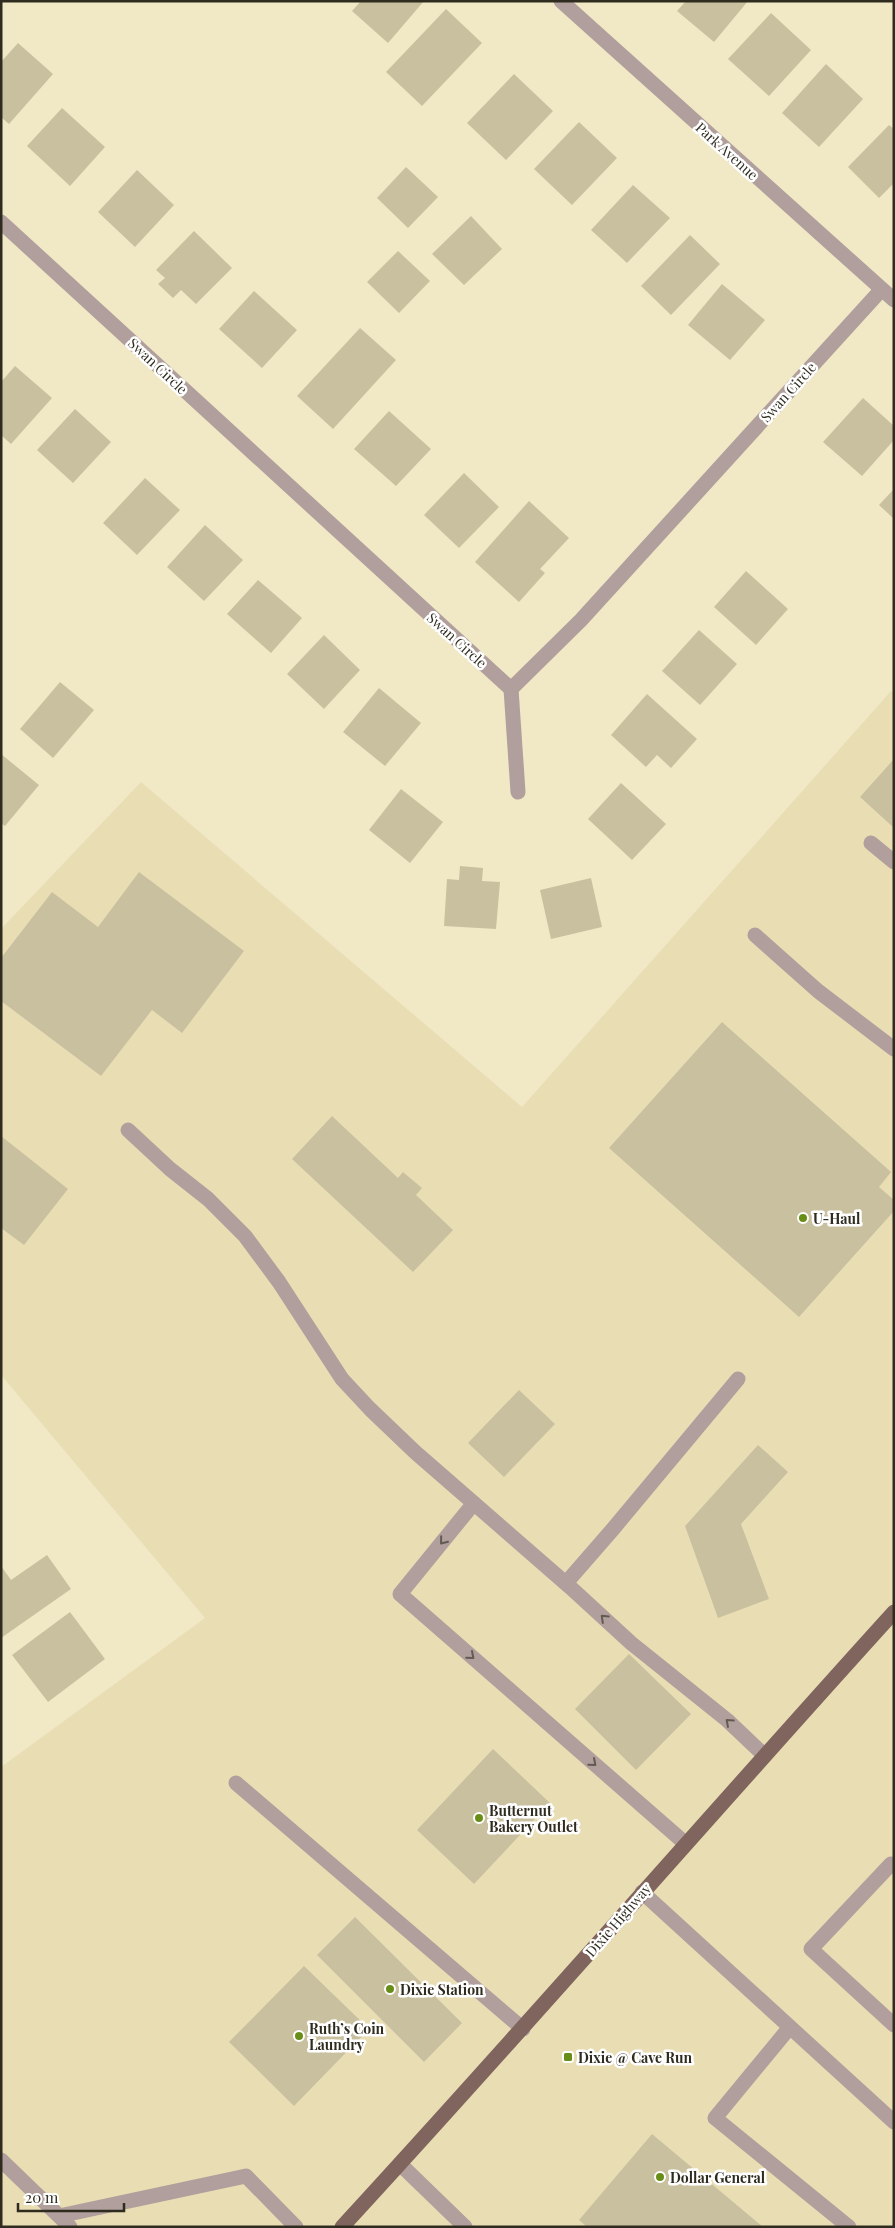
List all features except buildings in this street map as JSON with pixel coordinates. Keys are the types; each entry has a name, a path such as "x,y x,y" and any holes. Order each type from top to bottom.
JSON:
{"main road":[{"name":"Dixie Highway","path":"342,2227 523,2029 642,1892 894,1612"}],"street":[{"name":"Park Avenue","path":"561,1 894,300"},
{"name":"Swan Circle","path":"1,222 511,689 588,613 882,289"},
{"path":"511,689 518,792"},
{"path":"871,843 894,862"},
{"path":"755,935 818,991 894,1049"},
{"path":"128,1130 170,1169 208,1199 245,1236 279,1282 342,1379 370,1409 415,1452 566,1583 631,1643 727,1720 764,1756"},
{"path":"566,1583 738,1378"},
{"path":"474,1504 400,1594 686,1844"},
{"path":"236,1783 523,2029"},
{"path":"894,1866 891,1864 811,1949 894,2025"},
{"path":"642,1892 894,2122"},
{"path":"790,2027 715,2118 849,2227"},
{"path":"1,2160 65,2221 246,2176 296,2227"},
{"path":"400,2164 465,2227"}],"shaded area":[{"path":"891,691 894,693 894,2227 1,2227 1,1767 205,1618 1,1375 1,929 141,782 522,1107"}],"place":[{"name":"U-Haul","path":"803,1218"},
{"name":"Butternut Bakery Outlet","path":"479,1818"},
{"name":"Dixie Station","path":"390,1989"},
{"name":"Ruth’s Coin Laundry","path":"299,2036"},
{"name":"Dixie @ Cave Run","path":"568,2057"},
{"name":"Dollar General","path":"660,2177"}]}
